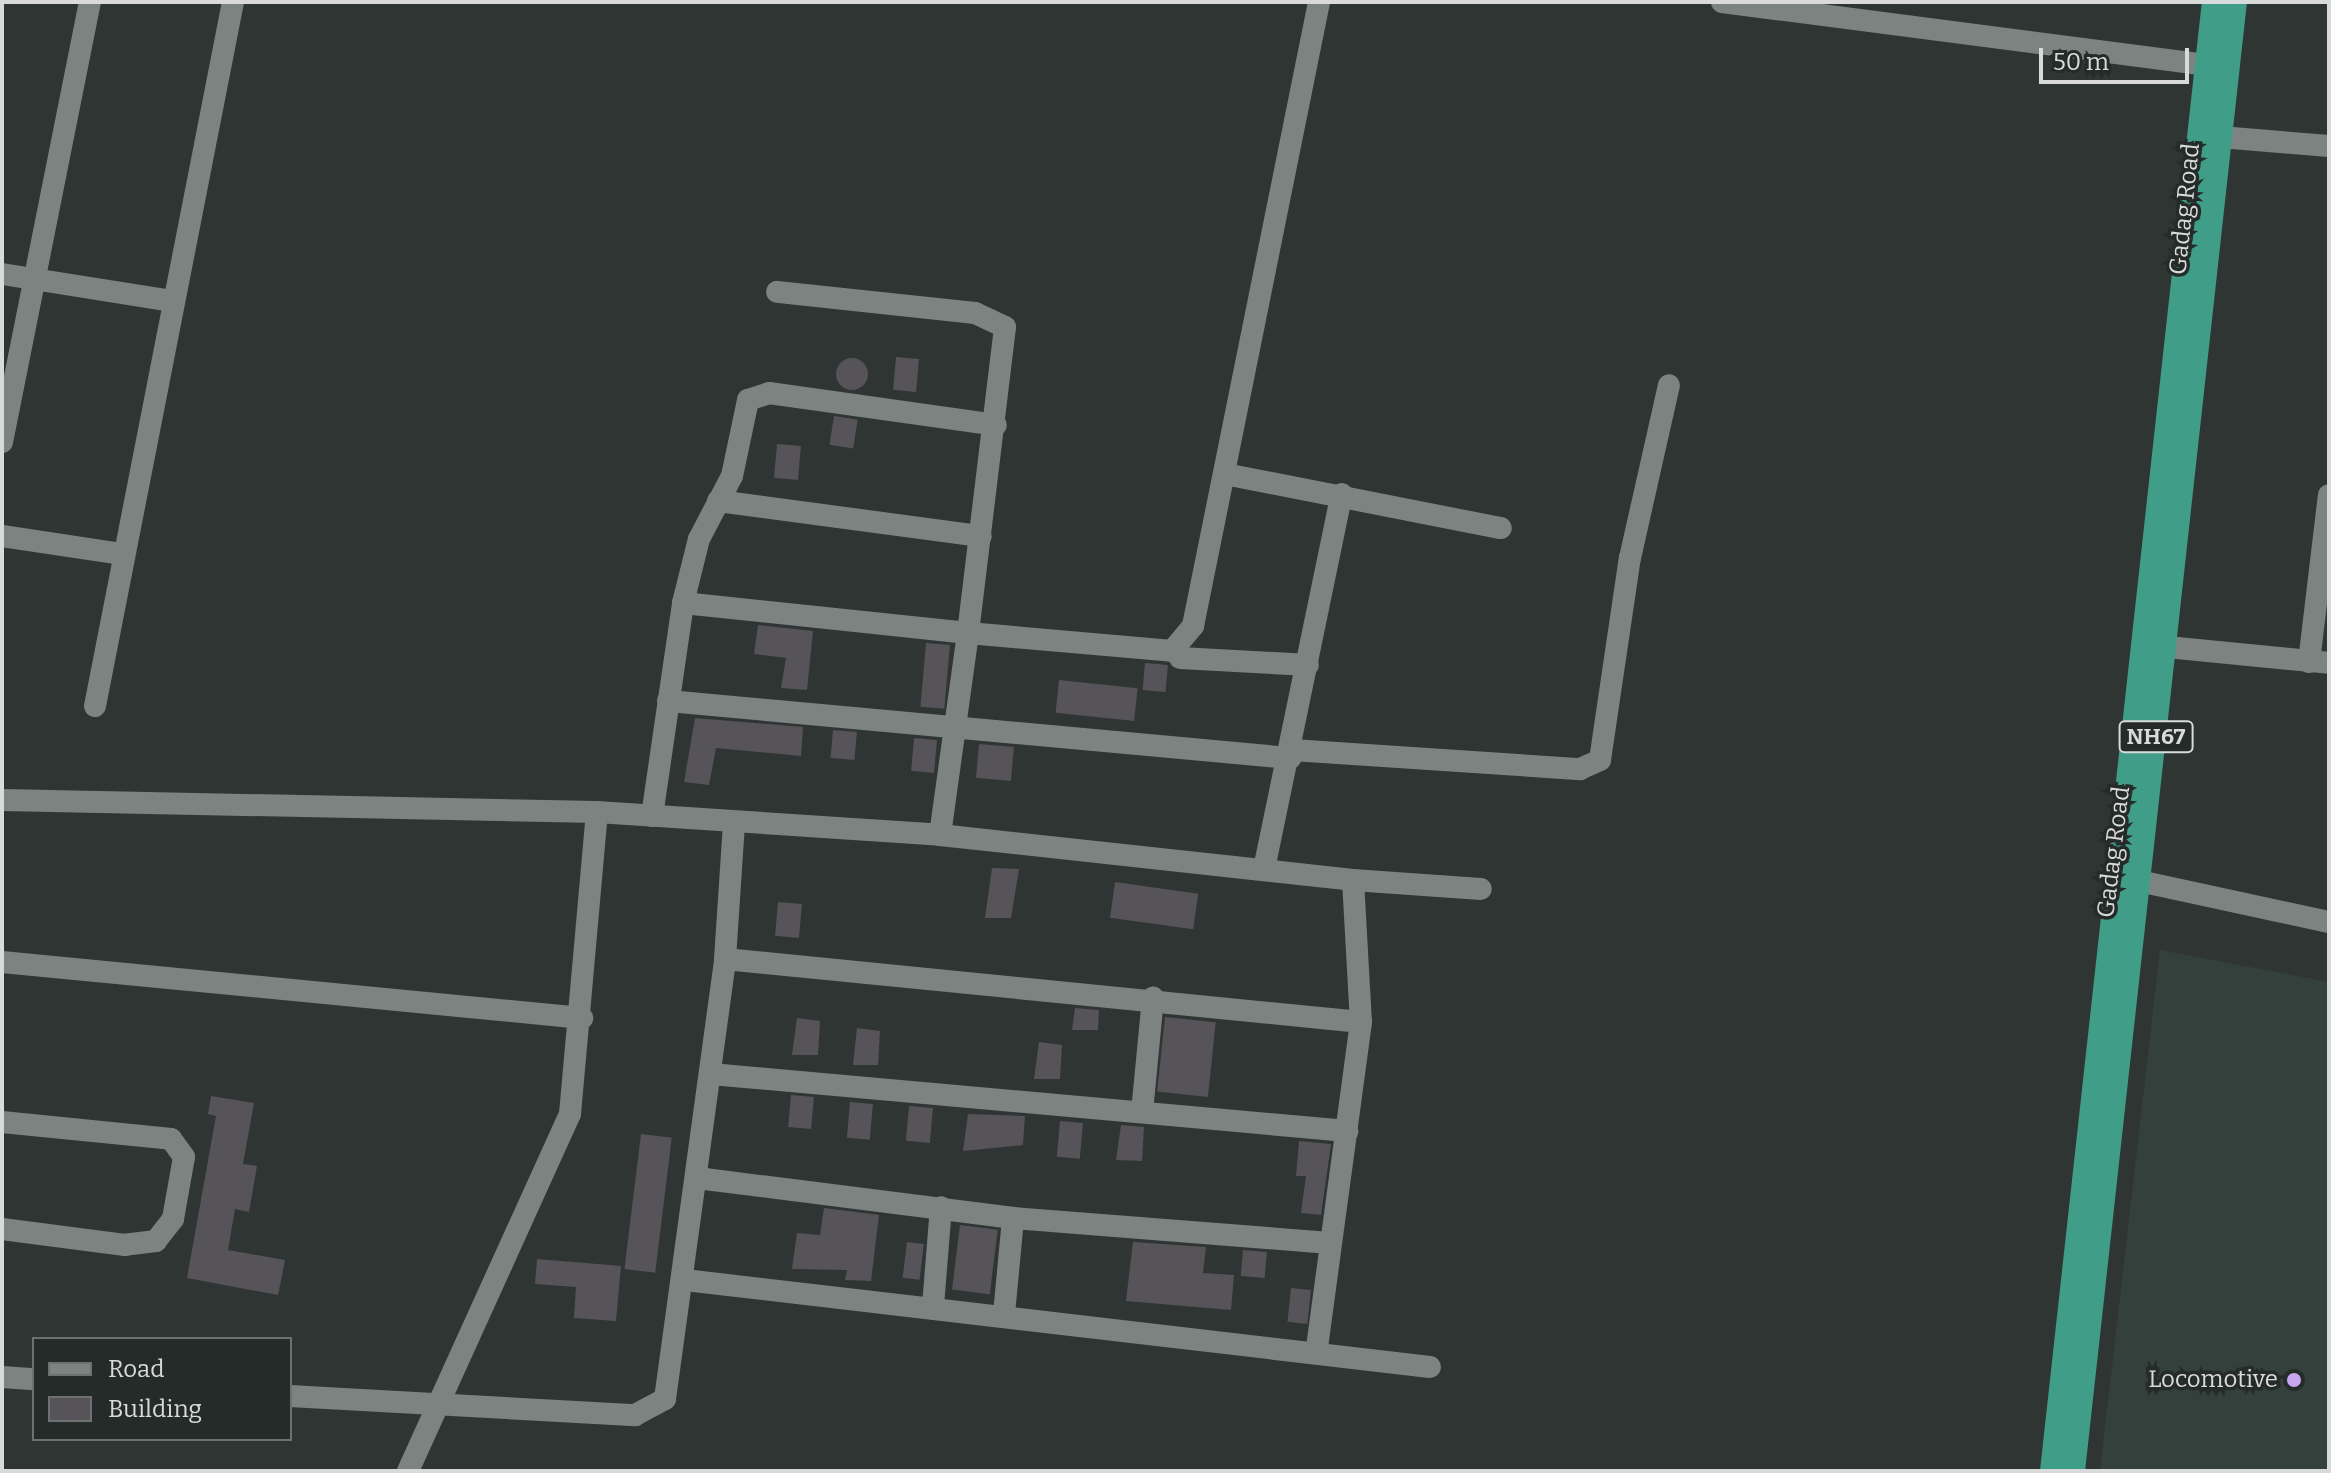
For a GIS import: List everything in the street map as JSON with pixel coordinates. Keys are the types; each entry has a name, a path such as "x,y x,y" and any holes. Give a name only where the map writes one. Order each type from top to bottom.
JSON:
{"highway":[{"name":"Gadag Road","path":"2052,1471 2214,2"},
{"name":"Gadag Road","path":"2073,1471 2167,647 2235,2"}],"street":[{"path":"2,442 90,2"},
{"path":"95,706 233,2"},
{"path":"683,603 1172,651 1185,644 1225,474 1319,2"},
{"path":"1722,2 2206,65"},
{"path":"2220,137 2329,146"},
{"path":"2,274 173,301"},
{"path":"777,292 994,318 1007,343 940,835"},
{"path":"1264,869 1292,750 1580,769 1600,760 1630,558 1669,385"},
{"path":"652,816 683,603 756,393 996,425"},
{"path":"1225,474 1342,494 1501,528"},
{"path":"1290,758 1342,494"},
{"path":"2167,647 2319,662 2329,495"},
{"path":"718,501 981,536"},
{"path":"2,536 123,554"},
{"path":"1180,658 1308,665"},
{"path":"668,701 1290,758"},
{"path":"2,800 597,812 940,835 1353,880 1481,889"},
{"path":"408,1471 570,1114 582,1018 597,812"},
{"path":"292,1396 646,1414 670,1387 725,959 734,822"},
{"path":"1317,1349 1361,1022 1353,880"},
{"path":"2139,881 2329,922"},
{"path":"725,959 1153,998 1361,1022"},
{"path":"2,962 582,1018"},
{"path":"1142,1112 1153,998"},
{"path":"711,1074 1347,1131"},
{"path":"2,1122 171,1139 184,1157 173,1219 156,1241 125,1245 2,1229"},
{"path":"697,1178 1013,1218 1330,1243"},
{"path":"933,1306 941,1207"},
{"path":"1004,1314 1013,1218"},
{"path":"685,1280 1317,1349 1430,1367"},
{"path":"2,1377 32,1379"}],"shaded area":[{"path":"2160,950 2329,982 2329,1471 2100,1471"}],"building":[{"path":"896,357 919,359 916,392 893,390"},
{"path":"852,358 864,362 868,374 864,386 852,390 840,386 836,374 840,362"},
{"path":"834,416 858,420 853,448 829,445"},
{"path":"777,444 801,446 798,480 774,478"},
{"path":"758,625 813,631 807,690 781,688 786,658 754,654"},
{"path":"926,643 950,645 944,709 920,707"},
{"path":"1145,663 1168,665 1166,692 1143,690"},
{"path":"1059,680 1138,688 1134,721 1056,713"},
{"path":"695,718 803,727 801,756 716,748 709,785 684,782"},
{"path":"833,730 857,732 854,760 831,758"},
{"path":"914,738 937,740 934,773 911,771"},
{"path":"979,744 1014,747 1011,781 976,778"},
{"path":"992,868 1019,869 1011,918 985,918"},
{"path":"1115,882 1198,894 1193,929 1110,918"},
{"path":"778,902 802,904 799,938 775,936"},
{"path":"1075,1008 1099,1010 1098,1030 1072,1030"},
{"path":"1165,1017 1216,1022 1208,1097 1157,1092"},
{"path":"797,1018 820,1021 818,1055 792,1055"},
{"path":"857,1028 880,1031 878,1065 853,1065"},
{"path":"1039,1042 1062,1045 1060,1079 1034,1079"},
{"path":"791,1095 814,1097 811,1129 788,1127"},
{"path":"211,1096 254,1103 243,1164 257,1166 249,1212 235,1209 228,1250 285,1260 278,1295 187,1278 216,1116 208,1114"},
{"path":"850,1102 873,1104 870,1140 847,1138"},
{"path":"909,1106 933,1108 930,1143 906,1141"},
{"path":"968,1114 1025,1116 1023,1145 963,1151"},
{"path":"1060,1121 1083,1123 1080,1159 1057,1157"},
{"path":"1121,1125 1144,1127 1142,1161 1116,1160"},
{"path":"641,1134 672,1138 655,1273 624,1269"},
{"path":"1299,1141 1331,1144 1321,1215 1301,1213 1306,1176 1296,1176"},
{"path":"824,1208 879,1215 871,1281 845,1280 847,1270 792,1269 797,1233 820,1235"},
{"path":"960,1225 998,1230 990,1294 952,1290"},
{"path":"907,1242 924,1244 919,1280 903,1278"},
{"path":"1133,1242 1206,1247 1203,1273 1234,1275 1231,1310 1126,1301"},
{"path":"1243,1250 1267,1252 1265,1278 1241,1276"},
{"path":"537,1259 621,1266 616,1321 574,1318 576,1287 535,1284"},
{"path":"1291,1288 1311,1290 1307,1324 1287,1322"}],"place":[{"name":"Locomotive","path":"2294,1380"}]}
